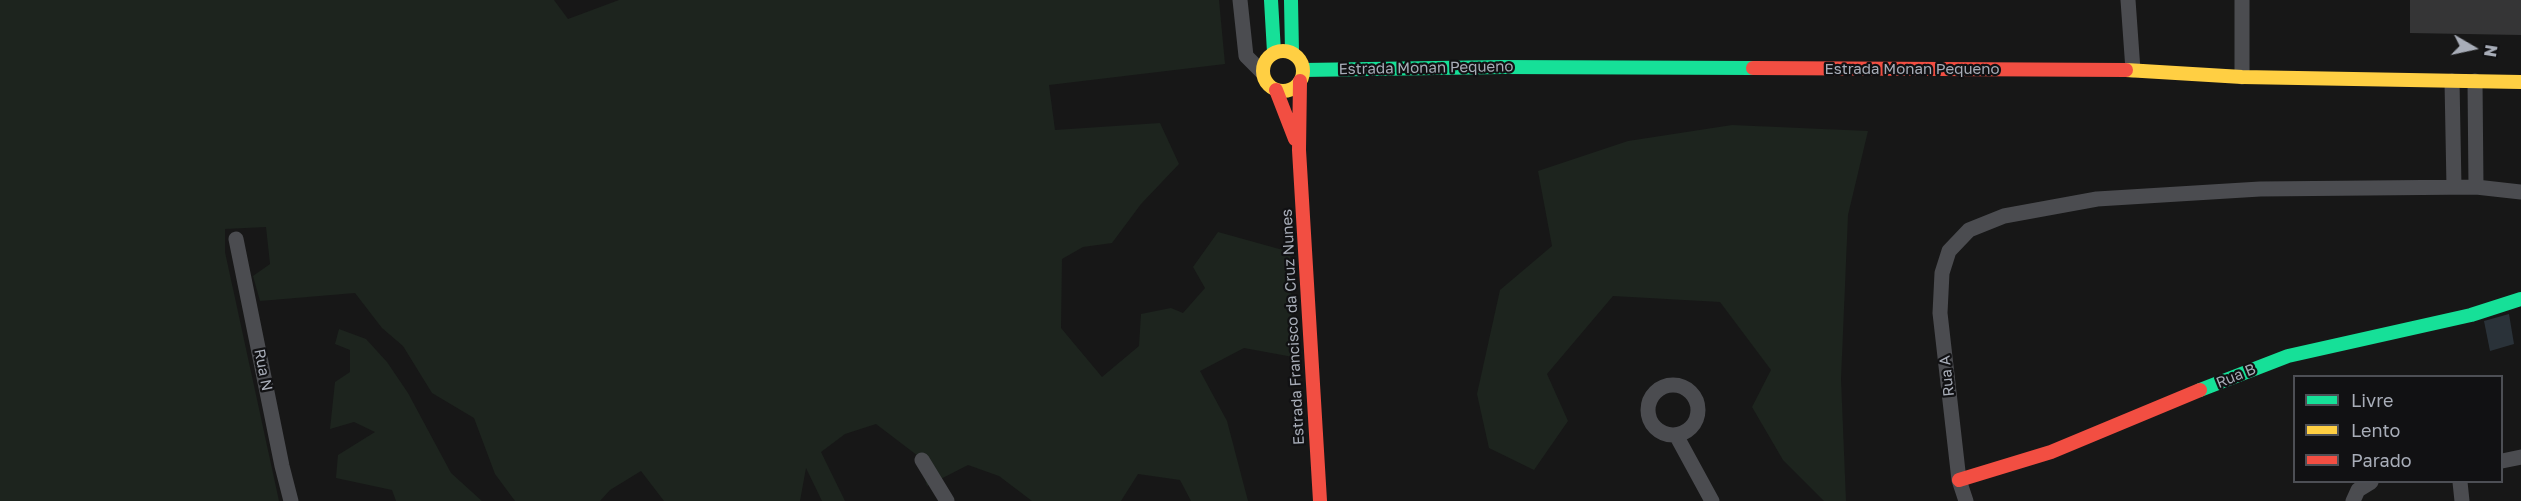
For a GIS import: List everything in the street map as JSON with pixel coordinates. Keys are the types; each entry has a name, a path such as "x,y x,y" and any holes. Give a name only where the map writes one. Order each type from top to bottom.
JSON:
{"street":[{"path":"1240,0 1246,56 1262,72 1266,83 1276,90 1289,90 1301,75 1300,59 1292,52 1274,52 1265,60 1262,72"},
{"path":"1271,0 1274,52"},
{"path":"1291,0 1292,52"},
{"path":"2128,0 2133,70"},
{"path":"2242,0 2242,77"},
{"name":"Estrada Monan Pequeno","path":"1301,75 1513,67 2133,70 2242,77 2521,82"},
{"name":"Estrada Francisco da Cruz Nunes","path":"1301,75 1299,150 1320,501"},
{"path":"2452,81 2454,187 2521,192"},
{"path":"2475,81 2476,187"},
{"name":"Estrada Francisco da Cruz Nunes","path":"1276,90 1299,150"},
{"name":"Rua A","path":"1966,501 1959,480 1940,313 1942,273 1949,251 1969,230 2004,216 2097,199 2260,189 2454,187"},
{"name":"Rua N","path":"236,238 291,501"},
{"name":"Rua B","path":"1959,480 2051,452 2288,356 2471,315 2521,299"},
{"path":"1676,435 1712,501"},
{"path":"2503,461 2521,457"},
{"path":"922,460 947,501"},
{"path":"2353,501 2358,490 2369,483"},
{"path":"2460,483 2462,501"}],"shaded area":[{"path":"0,0 554,0 568,19 619,0 1219,0 1225,64 1049,85 1055,130 1160,123 1179,164 1141,204 1112,243 1083,247 1062,259 1061,328 1102,377 1139,346 1141,314 1171,308 1183,313 1205,288 1193,267 1218,232 1290,252 1293,357 1244,348 1200,371 1227,421 1248,501 1191,501 1180,480 1138,474 1121,501 1032,501 999,476 968,465 927,486 918,456 876,424 845,434 821,452 845,501 822,501 806,468 800,501 664,501 641,471 610,490 600,501 515,501 495,474 474,418 432,393 403,346 382,328 355,293 260,301 253,276 270,264 266,227 225,229 225,252 279,501 0,501"},
{"path":"1732,125 1868,131 1848,215 1841,379 1846,501 1824,501 1783,460 1752,407 1771,370 1720,302 1613,296 1547,374 1568,421 1534,470 1489,448 1477,394 1500,290 1552,246 1538,171 1628,141"},
{"path":"2509,314 2514,344 2490,351 2484,321"},
{"path":"339,329 366,339 387,362 408,393 451,473 482,501 396,501 392,490 336,478 338,455 375,432 354,422 330,429 335,382 350,372 350,350 335,344"}],"building":[{"path":"2410,0 2521,0 2521,35 2410,33"}],"traffic: fast":[{"path":"1271,0 1274,52"},
{"path":"1291,0 1292,52"},
{"path":"1303,70 1502,67 1753,68"},
{"path":"2200,390 2288,356 2471,315 2521,299"}],"traffic: slow":[{"path":"1283,51 1291,52 1297,57 1302,63 1303,71 1302,79 1297,85 1291,90 1283,91 1275,90 1269,85 1264,79 1263,71 1264,63 1269,57 1275,52 1283,51"},
{"path":"2126,70 2242,77 2521,82"}],"traffic: jam":[{"path":"1753,68 2126,70"},
{"path":"1300,81 1299,150 1320,501"},
{"path":"1276,90 1295,139"},
{"path":"1959,480 2051,452 2200,390"}]}
